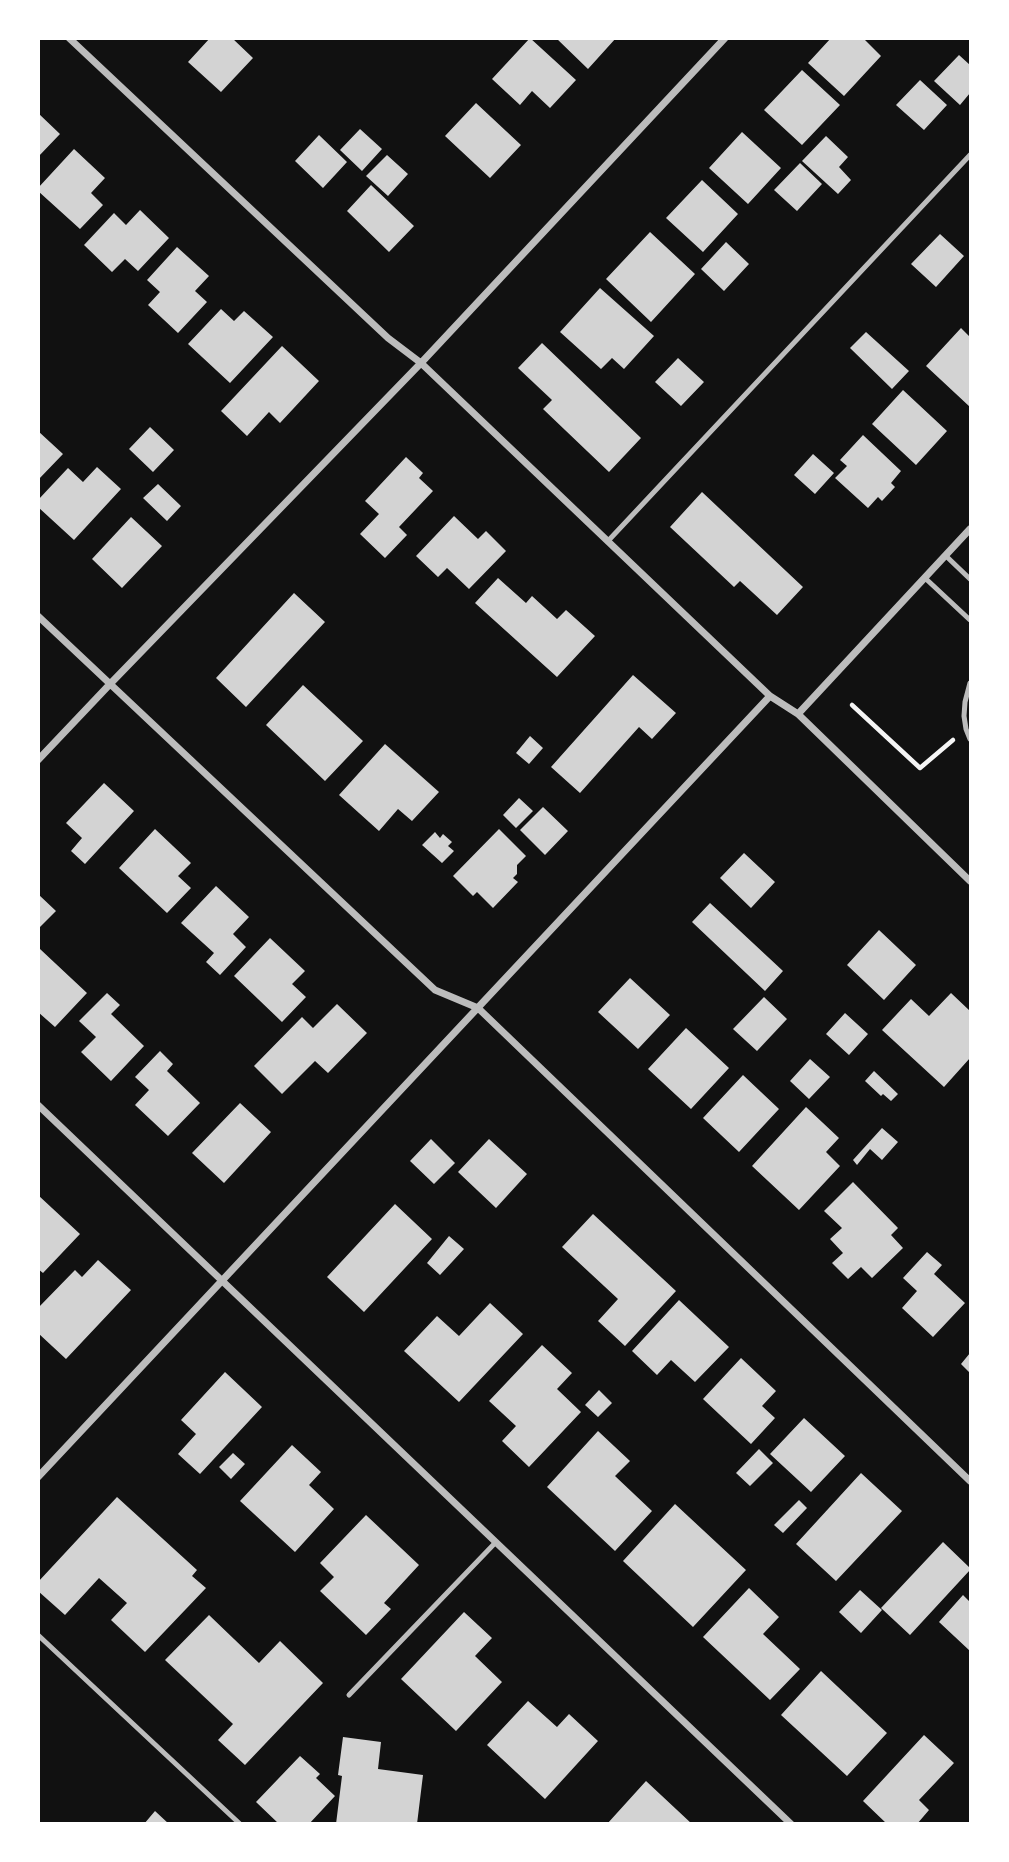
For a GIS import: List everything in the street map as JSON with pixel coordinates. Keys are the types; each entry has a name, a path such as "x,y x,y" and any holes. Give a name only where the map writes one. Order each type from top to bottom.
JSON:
{"street":[{"path":"69,38 388,338 421,363 770,696 798,714 971,881"},
{"path":"38,760 421,363 724,38"},
{"path":"798,714 971,529"},
{"path":"38,616 435,990 478,1008 971,1481"},
{"path":"38,1477 770,696"},
{"path":"38,1105 792,1824"}],"lane":[{"path":"608,541 971,155"},
{"path":"946,556 971,579"},
{"path":"925,578 971,620"},
{"path":"971,683 964,716 971,739"},
{"path":"349,1695 496,1542"},
{"path":"38,1636 240,1824"}],"path":[{"path":"852,705 920,768 967,729"}],"building":[{"path":"210,38 232,38 253,58 221,92 188,62"},
{"path":"530,38 576,80 550,108 532,91 520,105 492,79"},
{"path":"556,38 616,38 588,69"},
{"path":"831,38 863,38 881,56 844,96 808,63"},
{"path":"959,55 970,65 970,93 960,105 934,81"},
{"path":"802,70 840,105 802,145 764,110"},
{"path":"920,80 947,105 924,130 896,105"},
{"path":"476,103 521,145 490,178 445,136"},
{"path":"38,113 60,134 38,157"},
{"path":"360,129 382,149 362,171 340,150"},
{"path":"742,132 781,168 748,204 709,168"},
{"path":"319,135 347,162 323,188 295,161"},
{"path":"826,136 848,157 839,167 851,180 838,194 802,161"},
{"path":"74,149 105,178 91,193 103,205 80,229 38,191"},
{"path":"387,155 408,174 388,196 366,176"},
{"path":"800,163 822,184 797,211 774,190"},
{"path":"702,180 738,214 703,252 666,218"},
{"path":"371,185 414,226 389,252 347,211"},
{"path":"140,210 169,238 138,271 125,259 112,272 84,245 114,213 126,225"},
{"path":"650,232 695,274 651,322 606,279"},
{"path":"940,234 964,256 936,287 911,264"},
{"path":"726,242 749,264 724,291 701,269"},
{"path":"177,247 209,276 195,291 207,302 178,333 148,305 160,292 147,280"},
{"path":"600,288 654,336 624,369 612,358 601,369 560,332"},
{"path":"221,309 234,321 244,311 273,337 230,383 188,344"},
{"path":"961,328 970,337 970,407 926,366"},
{"path":"866,332 909,371 892,389 850,348"},
{"path":"542,343 641,438 609,472 543,409 552,400 518,368"},
{"path":"282,346 319,381 280,423 269,412 247,436 221,411"},
{"path":"678,358 704,382 681,406 655,382"},
{"path":"903,390 947,431 916,465 872,424"},
{"path":"150,427 174,450 153,472 129,449"},
{"path":"38,431 63,454 38,480"},
{"path":"863,435 901,471 891,483 895,487 882,501 878,497 868,508 835,478 847,466 840,460"},
{"path":"813,454 834,473 815,494 794,475"},
{"path":"406,457 423,473 419,478 433,491 399,527 407,535 385,558 360,534 379,514 365,501"},
{"path":"97,467 121,489 74,540 38,507 38,500 68,468 83,482"},
{"path":"158,484 181,506 167,521 143,498"},
{"path":"702,492 803,587 777,615 740,581 734,587 670,527"},
{"path":"454,516 478,539 486,531 506,551 469,589 447,568 438,577 416,556"},
{"path":"131,517 162,546 122,588 92,559"},
{"path":"498,578 526,603 532,596 557,619 566,610 595,636 557,677 475,603"},
{"path":"294,593 325,622 246,707 216,678"},
{"path":"633,675 676,713 652,739 639,727 580,793 551,767"},
{"path":"303,685 363,741 325,781 266,725"},
{"path":"530,736 543,748 529,764 516,753"},
{"path":"385,744 439,792 412,821 398,809 379,831 339,795"},
{"path":"104,783 134,811 85,864 71,851 82,838 66,823"},
{"path":"519,798 533,811 516,828 503,815"},
{"path":"543,807 568,831 545,855 520,830"},
{"path":"155,829 191,863 178,876 191,888 167,913 119,868"},
{"path":"499,829 526,856 517,865 517,874 513,878 518,882 493,908 477,892 473,896 453,876"},
{"path":"435,832 440,838 443,834 452,842 448,846 454,851 442,863 422,845"},
{"path":"744,853 775,882 751,908 720,878"},
{"path":"216,886 249,917 233,934 246,947 220,975 206,962 214,953 181,923"},
{"path":"38,894 56,911 38,929"},
{"path":"710,903 783,971 765,991 692,922"},
{"path":"879,930 916,965 884,1000 847,965"},
{"path":"270,938 305,971 292,984 306,997 282,1022 234,976"},
{"path":"40,949 87,993 55,1027 38,1012"},
{"path":"630,978 670,1015 638,1049 598,1012"},
{"path":"107,993 120,1005 111,1014 144,1046 111,1081 81,1052 96,1037 79,1021"},
{"path":"951,993 970,1011 970,1058 944,1087 882,1030 911,999 929,1016"},
{"path":"764,997 787,1019 757,1051 733,1029"},
{"path":"337,1004 367,1033 328,1073 315,1061 282,1094 254,1066 302,1017 313,1028"},
{"path":"845,1013 868,1034 849,1055 826,1034"},
{"path":"686,1028 729,1068 691,1109 648,1069"},
{"path":"160,1051 173,1064 167,1071 200,1103 168,1136 135,1105 149,1090 135,1077"},
{"path":"810,1059 830,1077 809,1099 790,1081"},
{"path":"874,1071 898,1094 891,1101 883,1094 881,1096 865,1081"},
{"path":"743,1075 779,1109 739,1152 703,1118"},
{"path":"240,1103 271,1132 224,1183 192,1153"},
{"path":"806,1107 839,1138 826,1152 840,1166 799,1210 752,1166"},
{"path":"882,1128 898,1142 882,1160 870,1149 857,1165 853,1160"},
{"path":"431,1139 455,1163 434,1184 410,1161"},
{"path":"489,1139 527,1174 496,1208 458,1172"},
{"path":"853,1182 898,1228 891,1235 903,1248 872,1278 861,1267 848,1279 832,1263 843,1253 830,1239 842,1228 824,1211"},
{"path":"38,1195 80,1234 43,1273 38,1269"},
{"path":"395,1204 432,1239 364,1312 327,1277"},
{"path":"593,1214 676,1291 625,1346 598,1321 618,1299 562,1247"},
{"path":"449,1236 464,1249 440,1275 427,1263"},
{"path":"927,1252 942,1265 934,1274 965,1303 933,1337 902,1308 917,1291 903,1278"},
{"path":"98,1260 131,1290 66,1359 38,1333 38,1308 75,1270 82,1277"},
{"path":"679,1300 729,1347 695,1382 671,1360 657,1375 632,1351"},
{"path":"490,1303 523,1334 459,1402 404,1351 437,1316 459,1336"},
{"path":"542,1345 572,1373 557,1389 581,1412 529,1467 502,1441 516,1426 489,1401"},
{"path":"970,1353 970,1373 961,1364"},
{"path":"741,1358 776,1391 762,1406 775,1418 751,1444 703,1399"},
{"path":"225,1372 262,1407 200,1474 178,1454 196,1434 181,1420"},
{"path":"599,1390 612,1403 598,1417 585,1405"},
{"path":"804,1418 845,1456 811,1492 770,1454"},
{"path":"598,1431 630,1461 615,1476 652,1511 615,1551 547,1487"},
{"path":"292,1445 321,1472 309,1485 334,1509 295,1552 240,1501"},
{"path":"759,1449 773,1463 750,1486 736,1473"},
{"path":"233,1453 245,1464 231,1479 219,1467"},
{"path":"861,1473 902,1511 836,1581 796,1544"},
{"path":"117,1497 197,1570 192,1576 206,1588 145,1652 111,1620 127,1603 99,1578 65,1615 38,1591 38,1582"},
{"path":"799,1500 807,1508 783,1533 774,1525"},
{"path":"675,1504 746,1570 693,1627 623,1561"},
{"path":"366,1515 419,1565 384,1603 391,1609 366,1635 320,1591 334,1577 320,1563"},
{"path":"943,1542 970,1570 910,1635 881,1608"},
{"path":"749,1588 779,1617 763,1634 800,1669 770,1700 703,1637"},
{"path":"860,1590 882,1610 861,1633 839,1612"},
{"path":"963,1595 970,1602 970,1651 939,1622"},
{"path":"464,1612 492,1638 475,1656 502,1682 456,1731 401,1679"},
{"path":"209,1615 259,1663 280,1641 323,1683 245,1765 218,1740 233,1724 165,1660"},
{"path":"821,1671 887,1733 847,1776 781,1715"},
{"path":"528,1701 557,1727 569,1714 598,1741 545,1799 487,1745"},
{"path":"924,1735 954,1763 919,1800 929,1810 917,1824 887,1824 863,1801"},
{"path":"343,1737 381,1742 378,1769 423,1775 417,1824 336,1824 342,1776 338,1775"},
{"path":"300,1756 320,1774 316,1778 335,1796 309,1824 279,1824 256,1802"},
{"path":"646,1781 692,1824 607,1824"},
{"path":"155,1811 169,1824 144,1824"}]}
